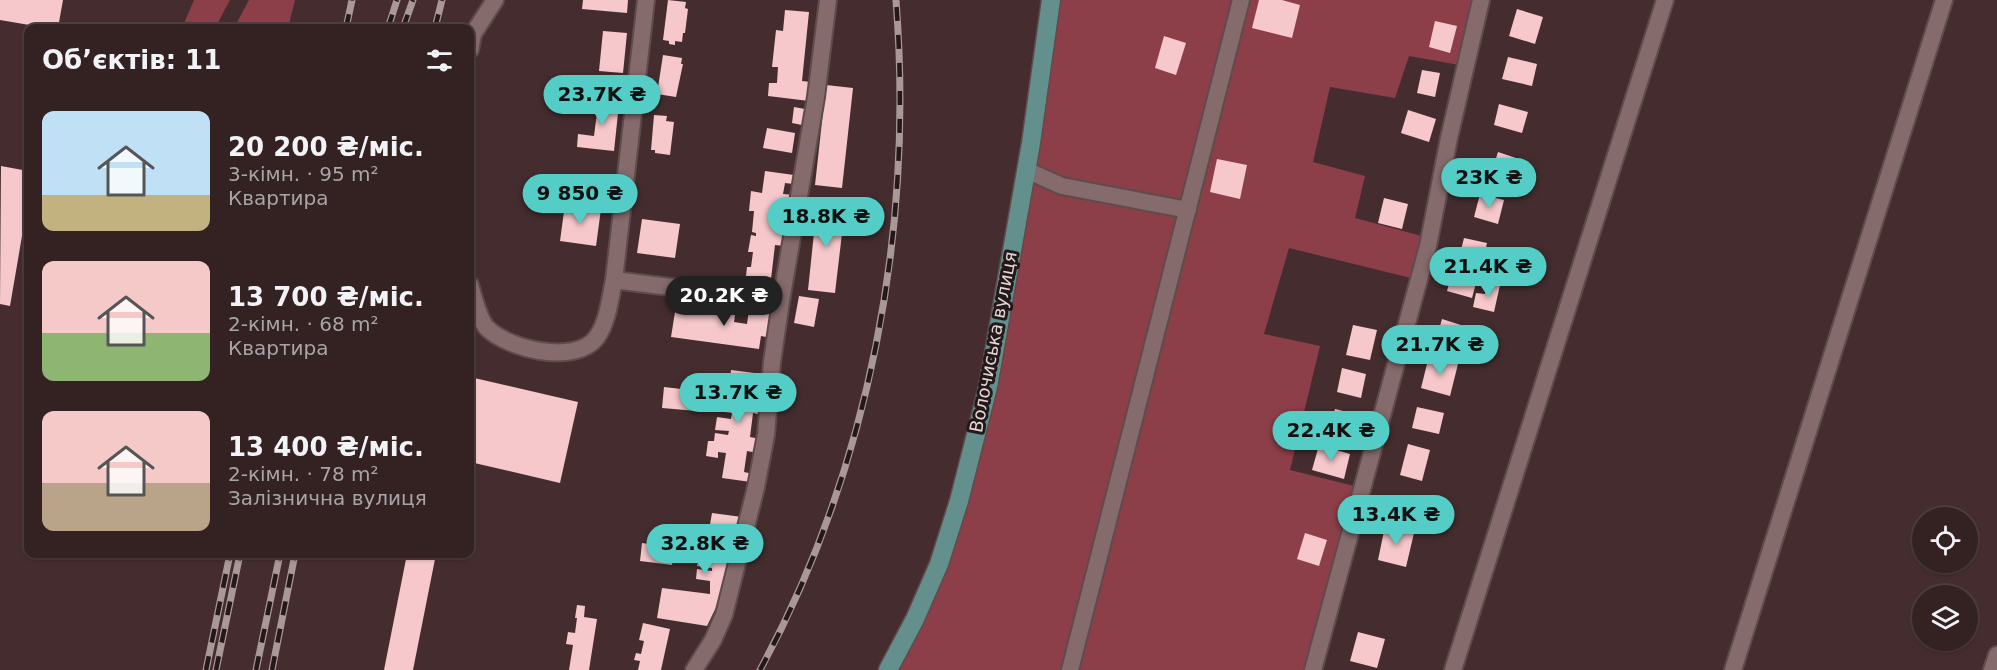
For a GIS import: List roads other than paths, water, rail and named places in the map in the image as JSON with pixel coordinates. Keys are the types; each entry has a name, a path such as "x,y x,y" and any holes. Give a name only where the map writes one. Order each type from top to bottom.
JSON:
{"main road":[{"name":"Волочиська вулиця","path":"888,670 915,619 939,564 959,501 988,387 1026,170 1051,0"}],"street":[{"path":"474,32 495,0"},
{"path":"474,296 485,327 511,344 561,354 583,348 596,338 606,317 614,280 646,0"},
{"path":"694,670 713,640 724,615 756,487 766,435 780,301 816,97 828,0"},
{"path":"1070,670 1241,0"},
{"path":"1313,670 1428,246 1449,138 1481,0"},
{"path":"1453,670 1665,0"},
{"path":"1733,670 1944,0"},
{"path":"1026,170 1062,186 1188,210"},
{"path":"614,280 780,301"},
{"path":"1992,670 1997,655"}],"railway":[{"path":"347,24 352,0"},
{"path":"389,24 397,0"},
{"path":"404,24 413,0"},
{"path":"436,24 442,0"},
{"path":"760,670 798,592 830,512 856,429 876,345 890,260 898,173 900,86 896,0"},
{"path":"206,670 229,558"},
{"path":"216,670 239,558"},
{"path":"256,670 279,558"},
{"path":"272,670 294,558"}]}
